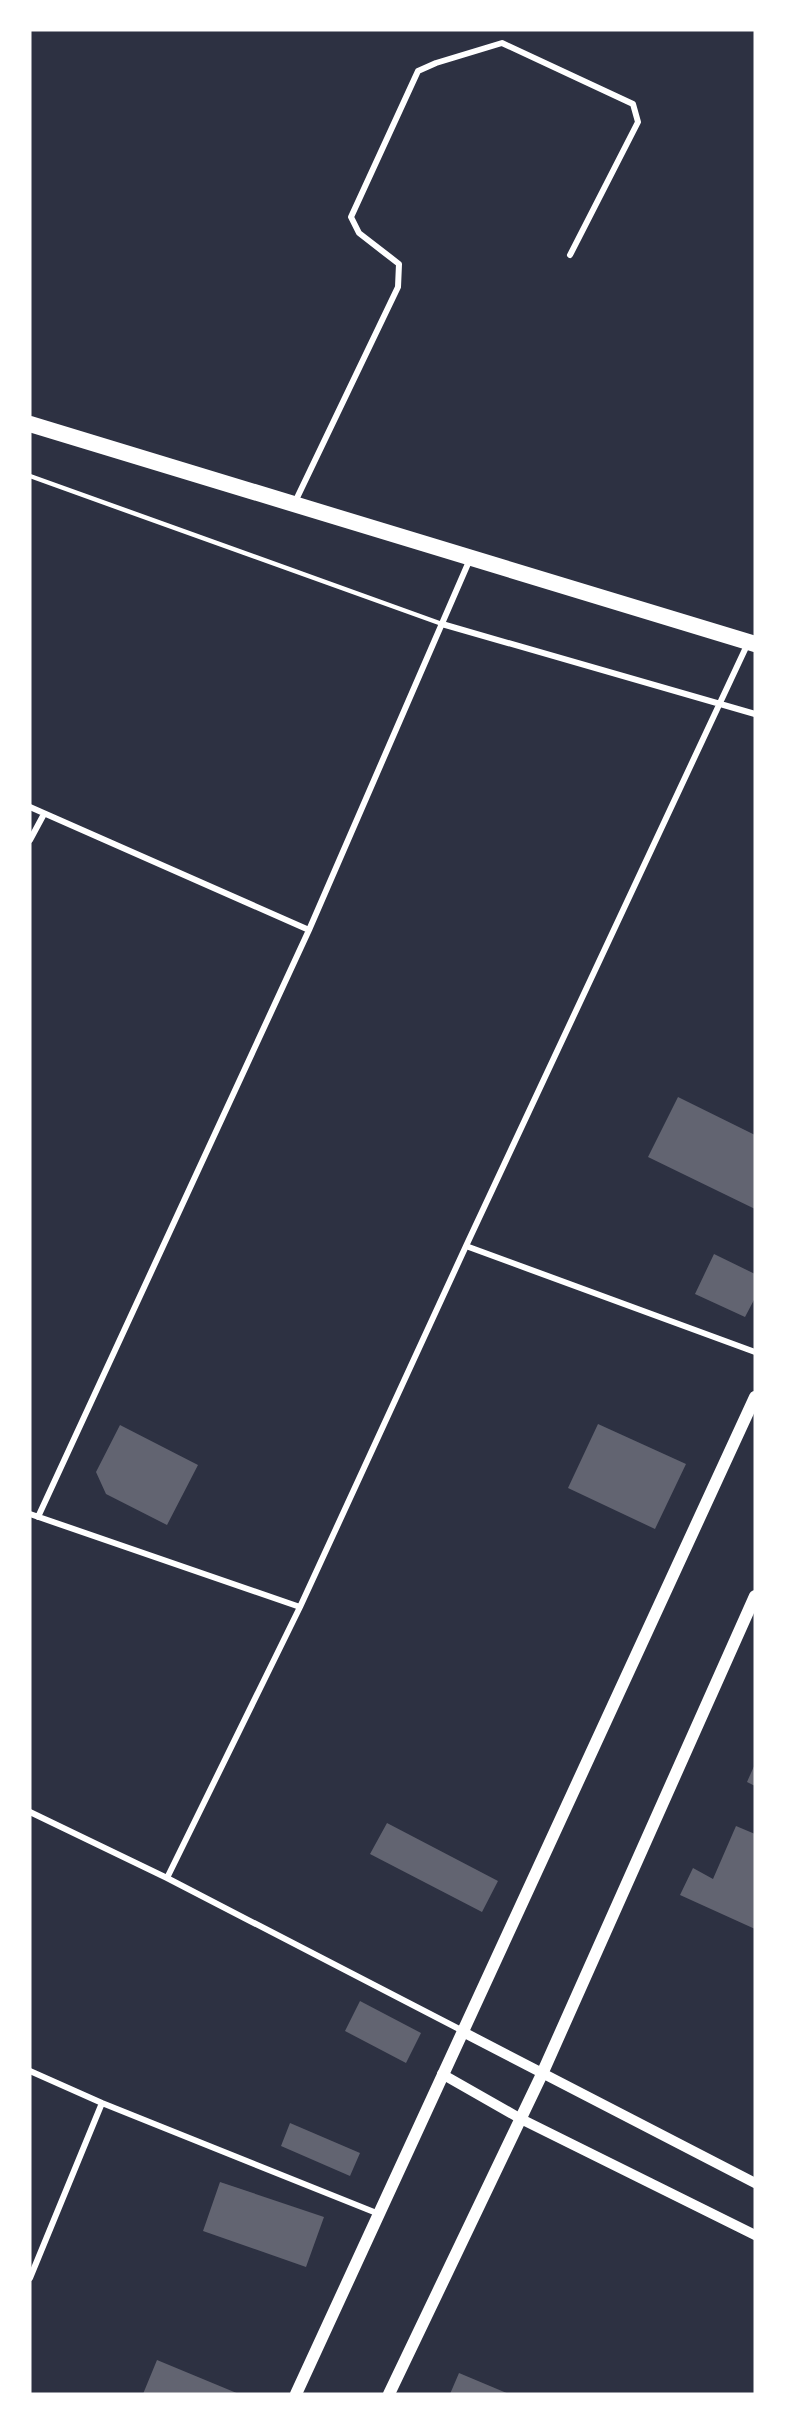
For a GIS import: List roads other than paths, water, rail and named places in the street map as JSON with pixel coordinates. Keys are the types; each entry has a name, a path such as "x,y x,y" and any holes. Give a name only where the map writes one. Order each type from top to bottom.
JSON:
{"highway":[{"path":"30,424 751,643"}],"main road":[{"path":"296,2394 755,1397"},
{"path":"389,2394 542,2074 755,1596"}],"street":[{"path":"293,505 398,287 399,264 359,233 351,217 418,71 436,63 502,44 633,104 638,122 570,255"},
{"path":"38,1517 309,930 470,559"},
{"path":"442,624 755,714"},
{"path":"167,1878 300,1607 718,704 751,643"},
{"path":"30,807 309,930"},
{"path":"30,840 44,814"},
{"path":"466,1246 755,1352"},
{"path":"30,1514 300,1607"},
{"path":"30,1812 167,1878 755,2183"},
{"path":"30,2071 102,2103 380,2214"},
{"path":"442,2074 521,2119 755,2235"},
{"path":"30,2278 102,2103"}],"lane":[{"path":"30,476 442,624"}]}
